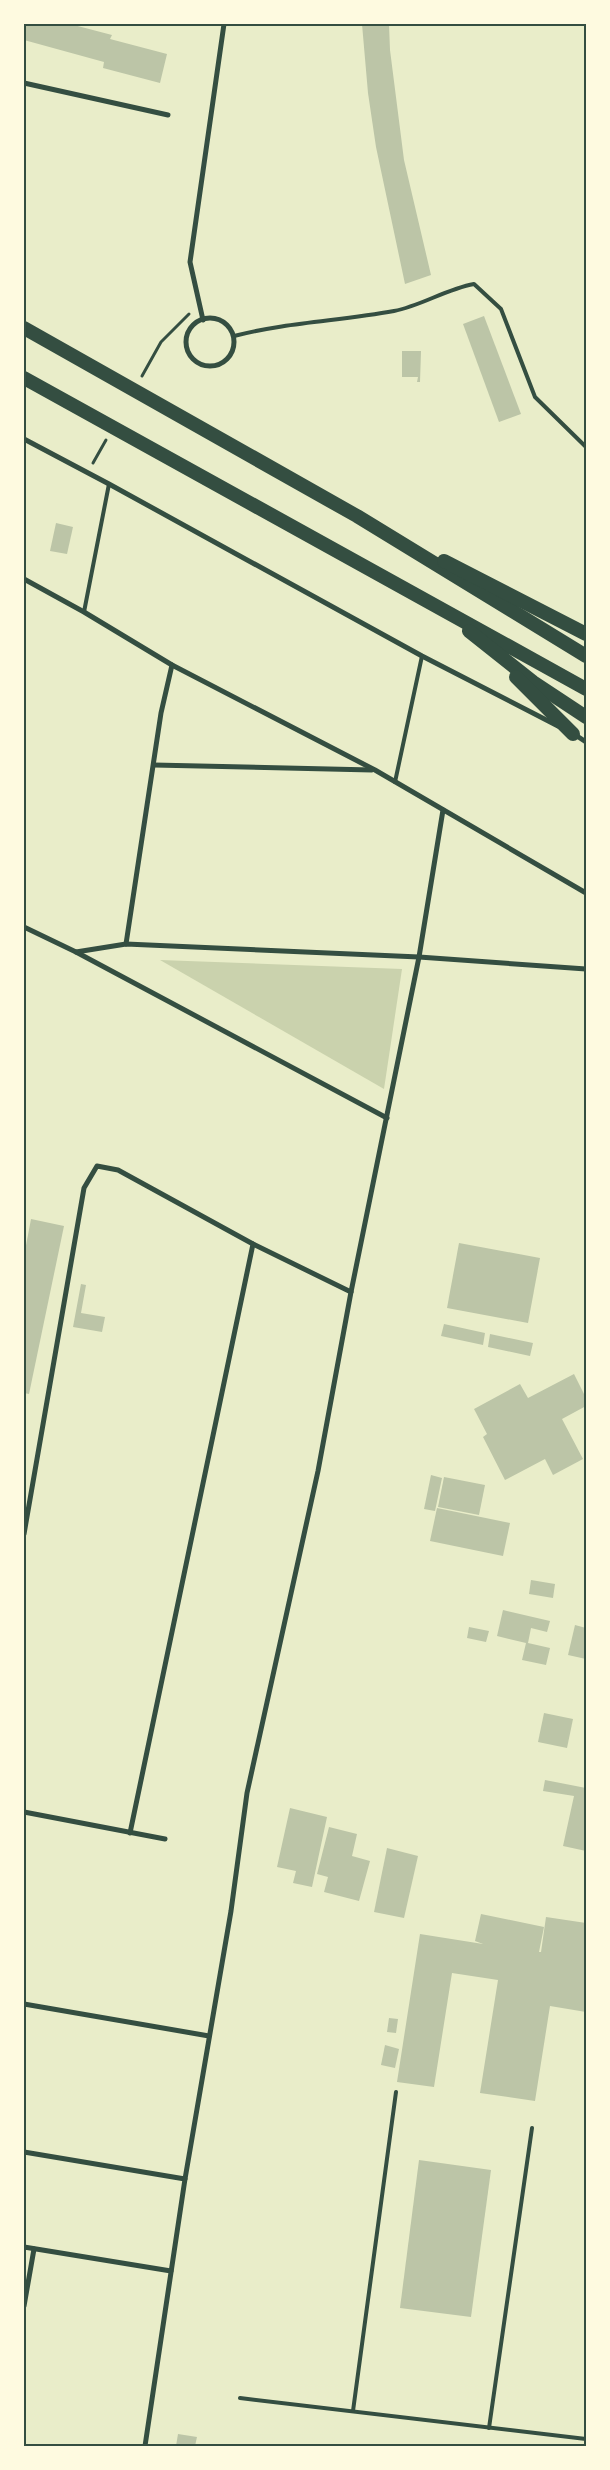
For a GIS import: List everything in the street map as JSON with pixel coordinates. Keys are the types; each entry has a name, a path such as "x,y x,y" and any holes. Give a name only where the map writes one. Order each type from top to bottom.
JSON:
{"highway":[{"path":"24,328 357,516 586,656"},
{"path":"24,378 586,690"},
{"path":"357,516 586,634"},
{"path":"450,613 502,659 586,717"},
{"path":"502,659 536,698 574,734"}],"street":[{"path":"203,320 190,262 224,24"},
{"path":"24,83 168,114"},
{"path":"203,320 220,320 228,326 234,336 234,345 228,359 213,366 198,363 189,353 187,336 195,323 203,320"},
{"path":"24,439 422,656 574,734 586,742"},
{"path":"24,579 84,612 172,665 375,770 586,893"},
{"path":"126,944 161,712 172,665"},
{"path":"154,764 375,770"},
{"path":"145,2446 185,2180 231,1910 247,1793 292,1596 419,957 444,810"},
{"path":"24,927 76,952 386,1118"},
{"path":"76,952 126,944 419,957 586,969"},
{"path":"24,1534 84,1188 97,1166 118,1170 254,1244 351,1292"},
{"path":"130,1833 254,1244"},
{"path":"24,1812 165,1839"},
{"path":"24,2004 209,2036"},
{"path":"24,2152 185,2180"},
{"path":"24,2247 171,2271"},
{"path":"24,2306 34,2249"}],"lane":[{"path":"234,336 273,326 396,311 462,286 474,284 501,309 535,397 586,447"},
{"path":"84,612 109,484"},
{"path":"394,782 422,656"},
{"path":"353,2411 396,2092"},
{"path":"489,2428 532,2128"},
{"path":"240,2398 586,2439"}],"path":[{"path":"146,369 160,342 199,304"},
{"path":"94,461 108,437"}],"green space":[{"path":"160,960 402,969 384,1089"}],"building":[{"path":"24,24 70,24 112,35 110,39 167,54 160,83 103,68 104,62 24,40"},
{"path":"362,24 389,24 390,50 404,160 431,275 405,284 376,147 368,93"},
{"path":"484,316 521,414 499,422 463,324"},
{"path":"402,351 421,351 420,382 417,382 418,377 402,377"},
{"path":"56,523 73,527 67,554 50,551"},
{"path":"31,1219 64,1226 29,1394 24,1393 24,1256"},
{"path":"459,1243 540,1258 528,1323 447,1308"},
{"path":"81,1284 86,1285 81,1313 105,1317 102,1332 73,1327"},
{"path":"444,1324 485,1333 483,1345 441,1336"},
{"path":"490,1334 533,1343 530,1356 488,1347"},
{"path":"574,1374 586,1398 586,1406 562,1419 583,1459 553,1475 545,1459 505,1480 483,1437 487,1434 474,1409 520,1384 528,1398"},
{"path":"431,1475 442,1478 435,1511 424,1509"},
{"path":"444,1477 485,1485 479,1515 438,1507"},
{"path":"437,1508 510,1523 503,1556 430,1541"},
{"path":"531,1580 555,1584 553,1598 529,1594"},
{"path":"503,1610 550,1621 547,1632 531,1628 528,1643 550,1648 546,1665 522,1660 526,1643 497,1636"},
{"path":"575,1625 586,1628 586,1659 568,1655"},
{"path":"469,1627 489,1631 486,1642 467,1638"},
{"path":"544,1713 573,1719 567,1748 538,1742"},
{"path":"545,1780 586,1788 586,1851 563,1846 574,1796 543,1791"},
{"path":"290,1808 327,1817 312,1887 293,1883 296,1871 277,1867"},
{"path":"329,1827 357,1834 352,1856 370,1861 359,1901 324,1892 328,1877 317,1874"},
{"path":"387,1848 418,1856 404,1918 374,1912"},
{"path":"481,1914 544,1927 539,1952 541,1952 546,1917 586,1923 586,2012 550,2006 535,2101 480,2093 498,1980 452,1973 434,2087 397,2082 420,1934 483,1944 475,1941"},
{"path":"389,2018 398,2019 396,2033 387,2032"},
{"path":"385,2045 399,2049 395,2068 381,2065"},
{"path":"419,2160 491,2170 471,2317 400,2308"},
{"path":"178,2434 197,2437 195,2446 176,2446"}]}
